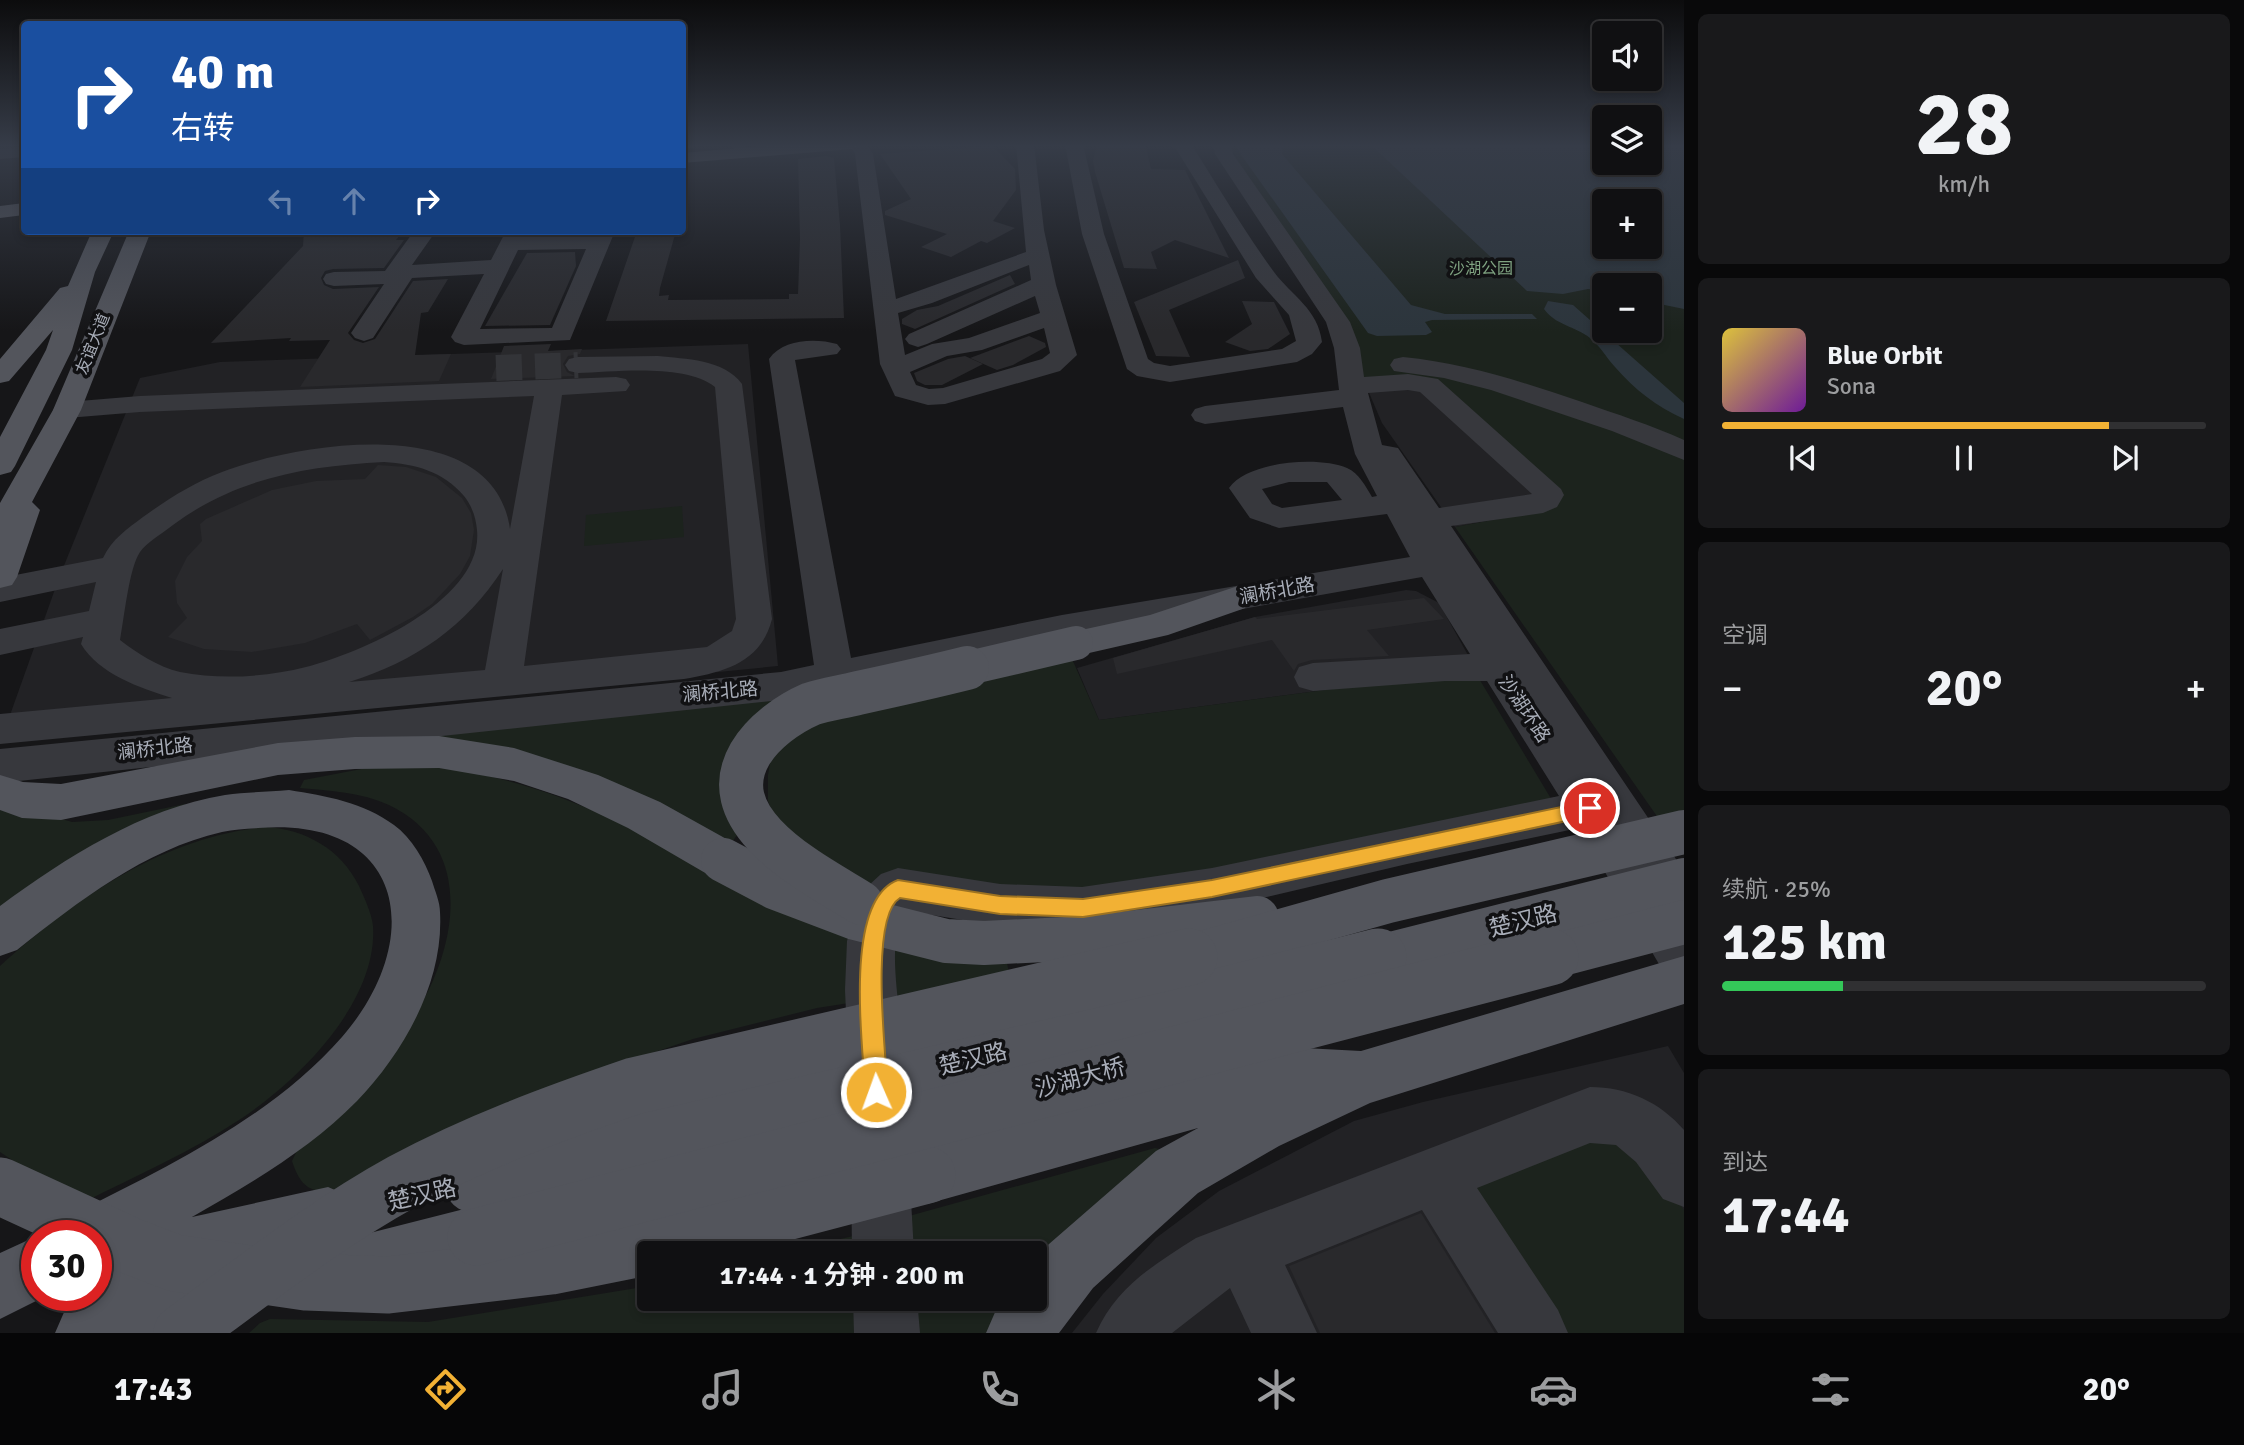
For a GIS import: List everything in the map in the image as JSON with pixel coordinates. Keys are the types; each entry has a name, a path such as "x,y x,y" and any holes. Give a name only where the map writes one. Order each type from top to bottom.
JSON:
{"main road":[{"path":"0,210 21,206"},
{"path":"0,210 21,214"},
{"name":"友谊大道","path":"0,466 59,350 95,235"},
{"name":"友谊大道","path":"0,532 67,410 141,236"},
{"name":"友谊大道","path":"0,375 44,325 84,272"},
{"name":"友谊大道","path":"0,417 44,325"},
{"path":"0,384 19,354"},
{"name":"友谊大道","path":"0,577 43,455"},
{"path":"901,929 771,842 754,823 742,797 740,784 745,758 779,720 812,704 1154,626 1238,598"},
{"path":"0,792 22,800 61,802 278,759 355,753 439,752 514,765 583,787 644,815 776,888 822,906 946,941 984,943 1152,932 1388,901"},
{"path":"0,934 64,887 135,845 191,822 251,809 320,810 344,818 375,835 394,853 414,892 417,912 412,968 395,1006 360,1057 338,1080 294,1117 244,1153 190,1186 112,1227"},
{"path":"182,1333 325,1230 402,1183 547,1116 634,1086 1198,955 1388,901 1684,832"},
{"name":"楚汉路","path":"88,1333 475,1210 1684,880"},
{"name":"沙湖大桥","path":"475,1210 1684,922"},
{"path":"1019,1333 1071,1266 1177,1171 1259,1126 1363,1078 1684,980"},
{"path":"0,1186 128,1245 175,1263 306,1282 388,1285 551,1266 671,1242 927,1175 1145,1113 1291,1078 1304,1075 1363,1078"},
{"name":"楚汉路","path":"112,1267 475,1210"},
{"path":"0,1289 21,1277"},
{"path":"0,1289 21,1286"}],"street":[{"path":"871,206 892,360 905,390 919,396 935,397 1051,365 1064,355 1038,255 1022,234 1023,206"},
{"path":"1087,206 1093,233 1136,363 1146,370 1170,374 1278,358 1303,349 1309,342 1306,324 1283,291 1267,278 1221,206"},
{"name":"沙湖环路","path":"1259,206 1338,322 1370,454 1387,454 1388,505 1431,564 1590,808 1684,960"},
{"path":"364,333 422,235"},
{"path":"602,237 561,335 464,337 514,238 602,237"},
{"path":"884,309 933,296 992,270 1038,255"},
{"path":"334,279 396,277 404,272 501,266"},
{"path":"881,280 905,276"},
{"path":"892,360 1044,283"},
{"path":"892,360 973,345 1054,316"},
{"path":"828,349 790,351 782,359 835,674"},
{"path":"0,729 96,720 195,700 502,682 710,660 724,656 747,640 754,619 728,384 719,376 691,368 578,365"},
{"path":"447,392 452,382 460,375 496,368"},
{"path":"1205,415 1352,381 1463,372 1627,426 1684,451"},
{"path":"1352,381 1414,382 1432,387 1545,489 1548,495 1546,500 1532,506 1388,505"},
{"path":"67,410 140,404 697,382 730,390"},
{"path":"261,697 386,653 438,621 469,592 487,567 510,523 549,388"},
{"path":"195,700 124,664 100,644 124,550 188,499 234,477 309,458 384,453 432,460 472,484 510,523 502,682"},
{"name":"沙湖环路","path":"1388,505 1684,911"},
{"name":"澜桥北路","path":"0,766 522,710 781,686 1062,628 1431,564"},
{"path":"0,590 119,566"},
{"path":"0,642 106,620"},
{"path":"1313,677 1445,667 1497,668"},
{"path":"96,720 151,677"},
{"path":"883,1241 871,958 878,915 888,894 898,889 1000,905 1083,908 1212,889 1590,808"},
{"path":"1129,1333 1156,1304 1185,1280 1218,1260 1590,1115 1608,1113 1624,1118 1651,1136 1684,1178"},
{"path":"1435,1176 1535,1333"},
{"path":"1245,1250 1284,1333"},
{"path":"886,1311 887,1333"}],"shaded area":[{"path":"1278,206 1327,206 1411,305 1445,314 1532,314 1537,319 1432,320 1425,322 1432,332 1426,335 1377,336 1368,333"},
{"path":"1436,206 1592,206 1592,259 1662,259 1662,206 1684,206 1684,309 1662,304 1662,273 1592,273 1592,289 1563,294 1527,291"},
{"path":"1548,301 1573,305 1592,322 1592,340 1559,322 1544,309"},
{"path":"1616,343 1684,403 1684,419 1664,409 1638,390 1597,344"},
{"path":"748,344 778,666 0,743 59,578 140,378 220,362"},
{"path":"1407,378 1557,505 1555,508 1455,527 1382,423 1364,381"},
{"path":"1406,590 1416,591 1439,603 1469,657 1416,678 1099,720 1077,668 1255,617"},
{"path":"1668,1046 1684,1073 1684,1333 1072,1333 1103,1294 1156,1238 1219,1191 1354,1121 1423,1102"}],"green space":[{"name":"沙湖公园","path":"1264,206 1592,206 1592,259 1662,259 1662,206 1684,206 1684,855 1455,527 1551,509 1557,505 1439,387 1364,381"},
{"path":"682,506 684,537 584,546 586,515"},
{"path":"1072,659 1099,720 1416,678 1478,677 1553,802 1119,891 873,887 777,824 768,801 768,775 771,758 791,737 841,714"},
{"path":"821,684 780,707 738,834 731,843 391,730"},
{"path":"377,766 422,766 458,770 501,779 565,799 1007,963 1010,978 817,1008 693,1039 559,1085 338,1190 314,1190 303,1183 292,1161 300,1144 412,1019 442,958 449,928 450,899 446,871 435,845 417,823 389,805 367,797 300,788 304,780"},
{"path":"0,801 72,822 108,820 185,804 183,810 0,911"},
{"path":"265,827 308,837 332,852 351,873 371,916 371,955 362,983 330,1038 285,1084 239,1120 182,1153 84,1202 42,1180 0,1152 0,966 59,917 122,875 190,844 227,833"},
{"path":"1620,1134 1634,1142 1684,1210 1684,1333 1553,1333 1468,1178"},
{"path":"1155,1148 1163,1150 1047,1262 1047,1241 910,1241 909,1216"},
{"path":"861,1234 861,1241 833,1241"},
{"path":"637,1288 637,1311 857,1311 856,1333 249,1333 260,1323 270,1319 428,1322"},
{"path":"910,1311 1004,1311 987,1333 911,1333"}],"building":[{"path":"799,206 838,206 844,318 606,321 636,235 675,235 659,296 669,295 668,300 789,299 789,294 798,294"},
{"path":"895,206 1004,206 993,221 1015,228 987,243 981,241 951,257 921,247 947,234 885,215 885,211"},
{"path":"1105,206 1203,206 1229,258 1175,240 1151,252 1157,269 1124,268"},
{"path":"304,235 400,235 396,240 404,240 384,268 333,269 325,271 321,278 324,285 333,289 379,287 348,333 354,340 363,343 375,339 413,281 448,279 428,312 421,313 415,355 451,354 439,381 300,387 330,340 289,341 291,338 211,343 303,246"},
{"path":"575,252 576,266 550,325 485,326 527,253"},
{"path":"1238,260 1245,278 1169,310 1190,357 1156,356 1134,302"},
{"path":"1010,275 1015,284 915,329 902,324 902,319 917,310 938,306"},
{"path":"1242,301 1274,302 1290,334 1268,349 1250,351 1225,342 1252,324"},
{"path":"1029,336 1045,343 1046,347 1013,365 997,370 970,358"},
{"path":"551,344 548,351 582,349 580,354 568,356 563,364 567,372 575,376 491,379 504,346"},
{"path":"965,356 983,364 942,385 925,385 917,381 914,373 948,359"},
{"path":"378,465 406,467 436,477 462,498 471,513 474,530 470,556 460,574 432,604 370,640 357,624 305,643 252,652 204,649 168,637 187,618 177,603 175,581 187,557 202,541 200,524 206,519 272,490 316,481 365,479"},
{"path":"1424,598 1444,619 1367,630 1389,656 1312,660 1298,664 1294,671 1272,640 1117,674 1113,658 1255,617 1257,619"},
{"path":"1421,1213 1495,1333 1320,1333 1289,1266"}],"tunnel":[{"path":"496,368 578,365"}],"route":[{"path":"876,1092 871,958 873,933 888,894 898,889 1000,905 1083,908 1212,889 1407,845 1590,808"}]}
